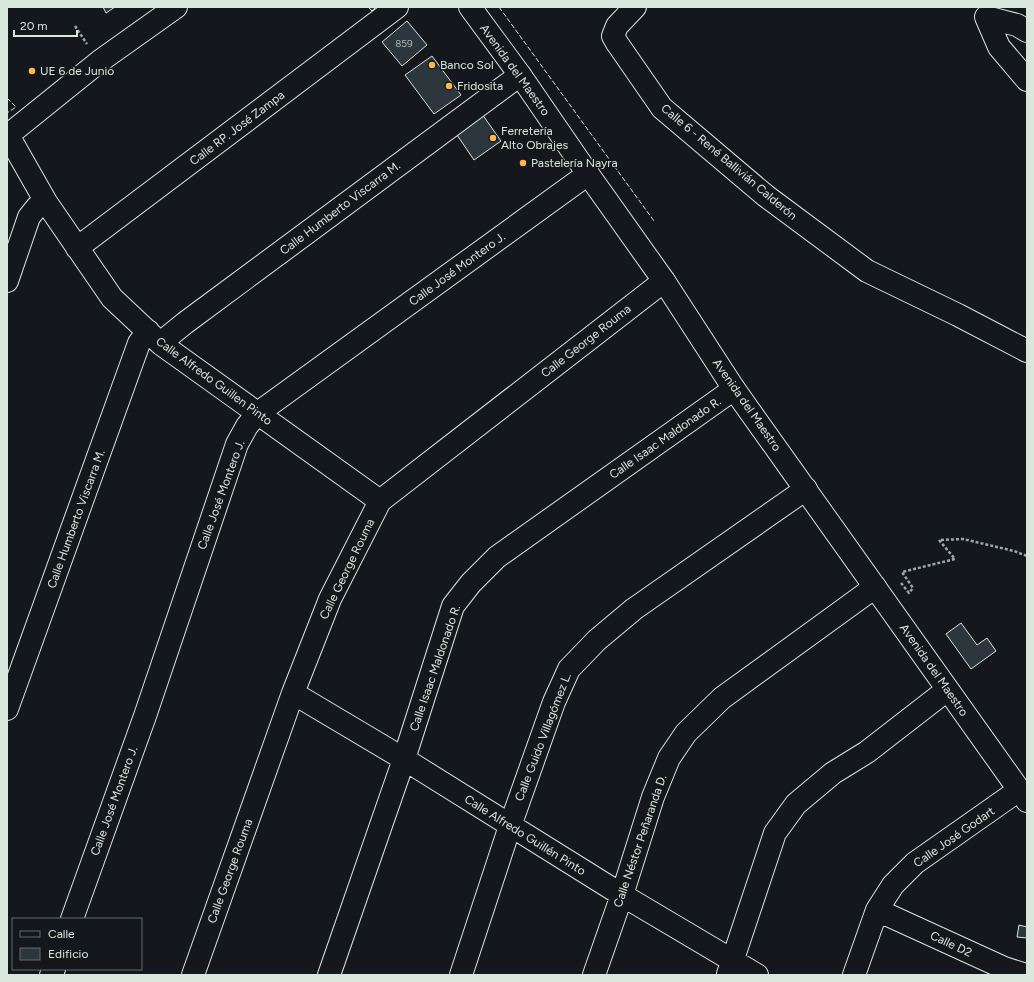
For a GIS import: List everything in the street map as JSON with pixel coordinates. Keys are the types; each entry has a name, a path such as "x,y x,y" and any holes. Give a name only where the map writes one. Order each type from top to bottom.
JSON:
{"street":[{"path":"7,137 100,60 176,7"},
{"name":"Calle RP. José Zampa","path":"77,248 396,7"},
{"name":"Avenida del Maestro","path":"470,7 520,75 664,281 734,389 1023,796"},
{"name":"Calle 6 - René Ballivián Calderón","path":"636,7 617,26 613,36 616,43 662,108 766,196 867,271 1027,350"},
{"path":"1027,30 1017,25 986,17 999,47 1027,80"},
{"name":"Calle Humberto Viscarra M.","path":"7,708 139,343 154,338 169,336 520,75"},
{"name":"Calle Alfredo Guillen Pinto","path":"7,137 46,202 112,298 154,338 380,501"},
{"name":"Calle José Montero J.","path":"72,918 145,716 237,444 247,426 258,413 588,174"},
{"path":"7,281 29,217 37,207 46,202"},
{"name":"Calle George Rouma","path":"193,975 293,694 330,599 380,501 664,281"},
{"name":"Calle Isaac Maldonado R.","path":"329,975 404,759 453,606 471,583 497,557 734,389"},
{"name":"Calle Guido Villagómez L.","path":"461,975 510,826 554,702 569,669 597,640 634,609 806,489"},
{"name":"Calle Néstor Peñaranda D.","path":"594,975 622,895 653,797 669,758 686,733 722,698 875,586"},
{"path":"730,968 775,833 796,804 833,773 867,752 947,690"},
{"name":"Calle Alfredo Guillén Pinto","path":"293,694 404,759 622,895 730,968 757,975"},
{"name":"Calle José Godart","path":"854,975 877,910 893,884 915,862 1023,796"},
{"name":"Calle D2","path":"877,910 1004,968 1026,975"}],"path":[{"path":"75,26 88,45"},
{"path":"897,578 909,593 914,588 902,572 955,559 939,540 963,539 1014,551 1027,556"}],"building":[{"path":"103,7 115,7 106,13"},
{"path":"368,7 376,7 372,11"},
{"path":"407,21 427,45 402,66 382,42"},
{"path":"432,56 461,95 434,114 405,75"},
{"path":"482,114 501,141 474,160 455,132"},
{"path":"961,623 977,645 987,638 996,651 971,669 946,634"},
{"path":"1019,925 1027,927 1027,938 1017,937"}],"fence":[{"path":"499,7 654,221"},
{"path":"7,98 16,107 7,113"}],"place":[{"name":"Banco Sol","path":"432,65"},
{"name":"UE 6 de Junio","path":"32,71"},
{"name":"Fridosita","path":"449,86"},
{"name":"Ferretería Alto Obrajes","path":"493,138"},
{"name":"Pastelería Nayra","path":"523,163"}]}
